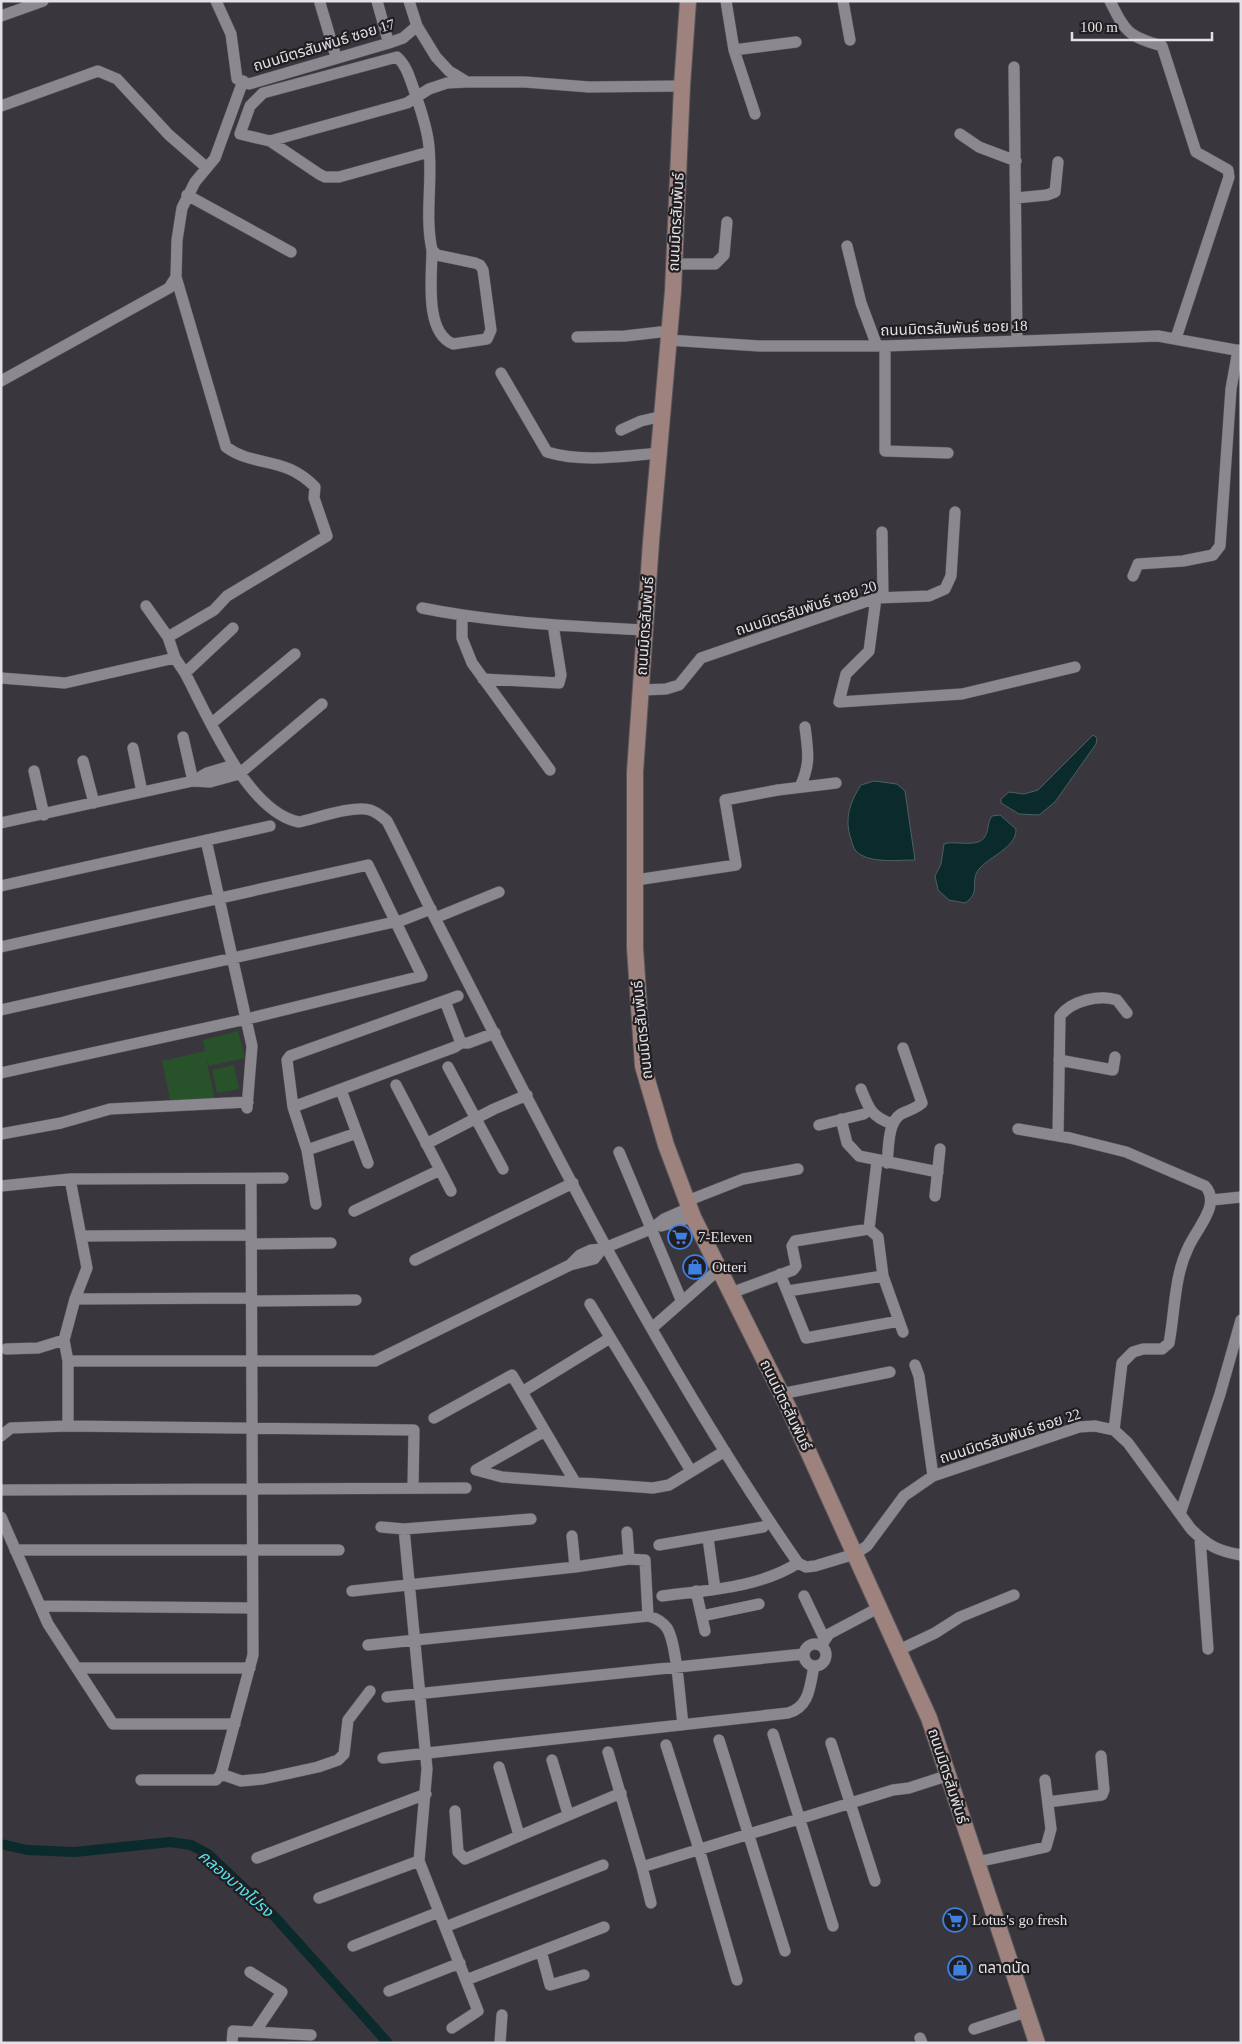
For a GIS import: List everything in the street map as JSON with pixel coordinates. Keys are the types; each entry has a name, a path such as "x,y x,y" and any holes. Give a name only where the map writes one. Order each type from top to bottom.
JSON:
{"street":[{"path":"1,16 43,1"},
{"name":"ถนนมิตรสัมพันธ์ ซอย 17","path":"216,1 231,34 237,79 249,84 402,38 417,26 436,57 449,70 468,82"},
{"path":"377,1 387,37"},
{"path":"409,1 417,26"},
{"name":"ถนนมิตรสัมพันธ์","path":"688,1 669,336 651,542 635,772 636,974 643,1066 655,1111 690,1209 718,1270 781,1394 882,1611 929,1718 1037,2043"},
{"path":"726,1 734,50 755,114"},
{"path":"843,1 850,40"},
{"path":"1110,1 1128,32 1137,39 1162,46 1196,152 1228,170 1229,177 1176,338"},
{"path":"320,3 336,57"},
{"path":"734,50 796,42"},
{"path":"429,152 332,178 319,174 270,141 240,134 250,106 263,93 397,58 404,63 417,96 427,133 429,152 428,206 432,250 432,316 438,328 447,340 453,344 487,339 491,330 483,270 480,265 437,255 432,250"},
{"path":"1014,67 1017,340"},
{"path":"1,106 98,71 117,79 169,135 206,167"},
{"path":"168,637 214,610 227,596 327,536 314,498 315,487 302,474 282,464 235,454 226,447 176,277 177,240 182,208 187,195 206,167 215,158 244,81"},
{"path":"270,141 406,103 447,83 525,82 589,87 682,86"},
{"path":"960,134 979,147 1016,161"},
{"path":"1016,198 1047,195 1055,192 1058,162"},
{"path":"187,195 291,252"},
{"path":"673,264 715,264 724,256 727,222"},
{"path":"846,246 861,303 881,346 886,451 948,453"},
{"path":"1,381 169,288 176,277"},
{"name":"ถนนมิตรสัมพันธ์ ซอย 18","path":"577,336 669,336 759,346 881,346 1017,340 1176,338 1239,351"},
{"path":"1134,576 1138,564 1183,561 1213,555 1220,546 1231,389 1239,351"},
{"path":"501,373 547,452 561,456 589,458 660,453"},
{"path":"621,430 641,421 663,416"},
{"name":"ถนนมิตรสัมพันธ์ ซอย 20","path":"642,690 666,689 679,685 701,658 880,598 929,596 944,590 951,576 955,512"},
{"path":"882,532 880,598 869,650 846,674 839,702 962,694 1075,667"},
{"path":"146,606 168,637 175,658 185,672 237,770 272,808 290,820 299,822 355,809 368,809 377,812 387,821 431,910 573,1182 604,1248 725,1451 798,1563 806,1567 815,1566 854,1554"},
{"path":"422,608 462,616 553,625 645,630"},
{"path":"462,616 463,642 472,663 550,770"},
{"path":"483,680 559,683 561,675 553,625"},
{"path":"185,672 233,628"},
{"path":"212,723 295,654"},
{"path":"1,678 65,683 175,658"},
{"path":"1,823 192,781 210,782 237,770 322,704"},
{"path":"800,787 808,770 809,760 804,727"},
{"path":"183,737 192,781"},
{"path":"133,748 142,792"},
{"path":"84,760 94,804"},
{"path":"34,771 44,815"},
{"path":"636,880 736,865 725,800 836,783"},
{"path":"1,886 270,826"},
{"path":"1,1134 61,1123 110,1109 248,1105 252,1046 234,957 206,840"},
{"path":"1,947 368,865 422,976 247,1019 1,1073"},
{"path":"1,1010 395,920 403,920 431,910 499,892"},
{"path":"316,1204 307,1150 293,1107 287,1060 290,1056 458,996"},
{"path":"1058,1136 1060,1016 1071,1006 1087,1000 1112,998 1121,1004 1127,1013"},
{"path":"445,1001 461,1043"},
{"path":"293,1107 455,1047 461,1043 468,1043 494,1031"},
{"path":"869,1230 882,1162 892,1124 900,1115 914,1110 922,1103 903,1048"},
{"path":"1058,1060 1112,1070 1115,1057"},
{"path":"448,1067 503,1169"},
{"path":"396,1085 451,1191"},
{"path":"861,1089 870,1111 880,1119 892,1124"},
{"path":"341,1090 368,1163"},
{"path":"426,1144 494,1109 502,1102 526,1093"},
{"path":"819,1125 864,1114"},
{"path":"841,1119 852,1150 859,1156 938,1172"},
{"path":"1018,1129 1126,1152 1205,1186 1211,1193 1212,1200 1184,1258 1169,1343 1162,1348 1143,1349 1133,1352 1122,1363 1114,1430 1128,1444 1200,1538 1218,1551 1241,1555"},
{"path":"307,1150 357,1133"},
{"path":"935,1196 940,1149"},
{"path":"620,1152 654,1227 682,1302"},
{"path":"68,1361 252,1362 375,1360 570,1265 580,1256 591,1250 604,1248 654,1227 668,1226 690,1209 743,1179 798,1169"},
{"path":"354,1211 440,1170"},
{"path":"1,1186 70,1179 284,1178"},
{"path":"68,1426 68,1361 64,1340 75,1299 87,1268 70,1179"},
{"path":"140,1780 216,1780 221,1774 253,1655 251,1179"},
{"path":"415,1260 573,1182"},
{"path":"1212,1200 1241,1197"},
{"path":"731,1293 780,1274 793,1270 796,1266 792,1246 795,1241 869,1230 878,1237 883,1276 901,1326 806,1338 780,1274"},
{"path":"82,1236 251,1239 331,1243"},
{"path":"652,1328 718,1270"},
{"path":"788,1291 883,1276"},
{"path":"75,1299 356,1300"},
{"path":"590,1304 691,1471"},
{"path":"1180,1514 1220,1394 1241,1320"},
{"path":"522,1392 610,1338"},
{"path":"6,1349 38,1348 64,1340"},
{"path":"915,1365 933,1476"},
{"path":"781,1394 890,1372"},
{"path":"434,1418 512,1375 575,1482"},
{"path":"1,1436 11,1428 68,1426 414,1430 413,1488"},
{"name":"ถนนมิตรสัมพันธ์ ซอย 22","path":"854,1554 867,1546 904,1496 933,1476 1080,1427 1095,1426 1114,1430"},
{"path":"545,1431 476,1470 502,1477 653,1488 669,1485 725,1451"},
{"path":"1,1490 466,1488"},
{"path":"1,1517 48,1624 114,1724 235,1724"},
{"path":"381,1527 404,1529 531,1519"},
{"path":"659,1545 763,1527"},
{"path":"404,1529 426,1752 426,1794 419,1860 478,2011 452,2028"},
{"path":"627,1532 629,1559"},
{"path":"572,1536 575,1567"},
{"path":"708,1538 715,1589"},
{"path":"1200,1538 1208,1649"},
{"path":"15,1550 339,1550"},
{"path":"352,1591 575,1567 629,1559 645,1560 648,1616"},
{"path":"662,1596 750,1583 786,1571 798,1563"},
{"path":"696,1591 705,1631"},
{"path":"899,1650 936,1633 960,1617 1014,1595"},
{"path":"804,1596 826,1651 826,1659 821,1664 814,1666 808,1664 804,1654"},
{"path":"702,1616 759,1604"},
{"path":"40,1606 253,1608"},
{"path":"804,1654 810,1645 832,1640 882,1611"},
{"path":"368,1645 648,1616 655,1618 668,1631 676,1666 683,1724"},
{"path":"387,1697 804,1654"},
{"path":"383,1758 796,1711 807,1700 814,1666"},
{"path":"77,1668 250,1668"},
{"path":"221,1774 241,1781 263,1779 318,1767 338,1760 344,1754 348,1720 370,1691"},
{"path":"773,1734 833,1926"},
{"path":"718,1740 785,1951"},
{"path":"831,1743 875,1881"},
{"path":"666,1745 699,1849 737,1980"},
{"path":"608,1752 651,1903"},
{"path":"1048,1802 1102,1795 1104,1790 1100,1756"},
{"path":"552,1760 568,1814"},
{"path":"499,1767 519,1834"},
{"path":"642,1867 893,1790 909,1788 948,1771"},
{"path":"977,1862 1046,1847 1051,1830 1045,1780"},
{"path":"455,1811 458,1852 465,1859 519,1834 621,1793"},
{"path":"257,1858 426,1794"},
{"path":"319,1898 419,1860"},
{"path":"445,1927 603,1865"},
{"path":"353,1946 439,1912"},
{"path":"466,1980 604,1927"},
{"path":"541,1951 550,1985 584,1974"},
{"path":"389,1991 460,1963"},
{"path":"250,1972 282,1992 256,2032"},
{"path":"974,2029 1026,2012"},
{"path":"500,2043 502,2015"},
{"path":"232,2043 233,2031 312,2035"}],"green space":[{"path":"238,1031 245,1058 209,1066 206,1057 215,1100 171,1104 162,1061 205,1051 203,1040"},
{"path":"234,1065 239,1089 217,1093 212,1070"}],"shaded area":[{"path":"1093,735 1097,738 1096,744 1055,802 1039,815 1019,814 1001,803 1001,799 1009,792 1024,794 1038,790"},
{"path":"874,781 897,784 905,791 915,860 867,858 854,848 848,825 851,804 861,785"},
{"path":"1000,815 1016,829 1012,841 976,873 974,891 970,899 965,903 949,900 938,890 935,876 941,864 944,844 976,843 980,841 986,836 992,816"}],"waterway":[{"name":"คลองบางโปรง","path":"1,1844 27,1850 75,1852 170,1842 191,1845 208,1854 275,1917 388,2043"}],"place":[{"name":"7-Eleven","path":"680,1237"},
{"name":"Otteri","path":"695,1267"},
{"name":"Lotus's go fresh","path":"955,1920"},
{"name":"ตลาดนัด","path":"960,1968"}]}
